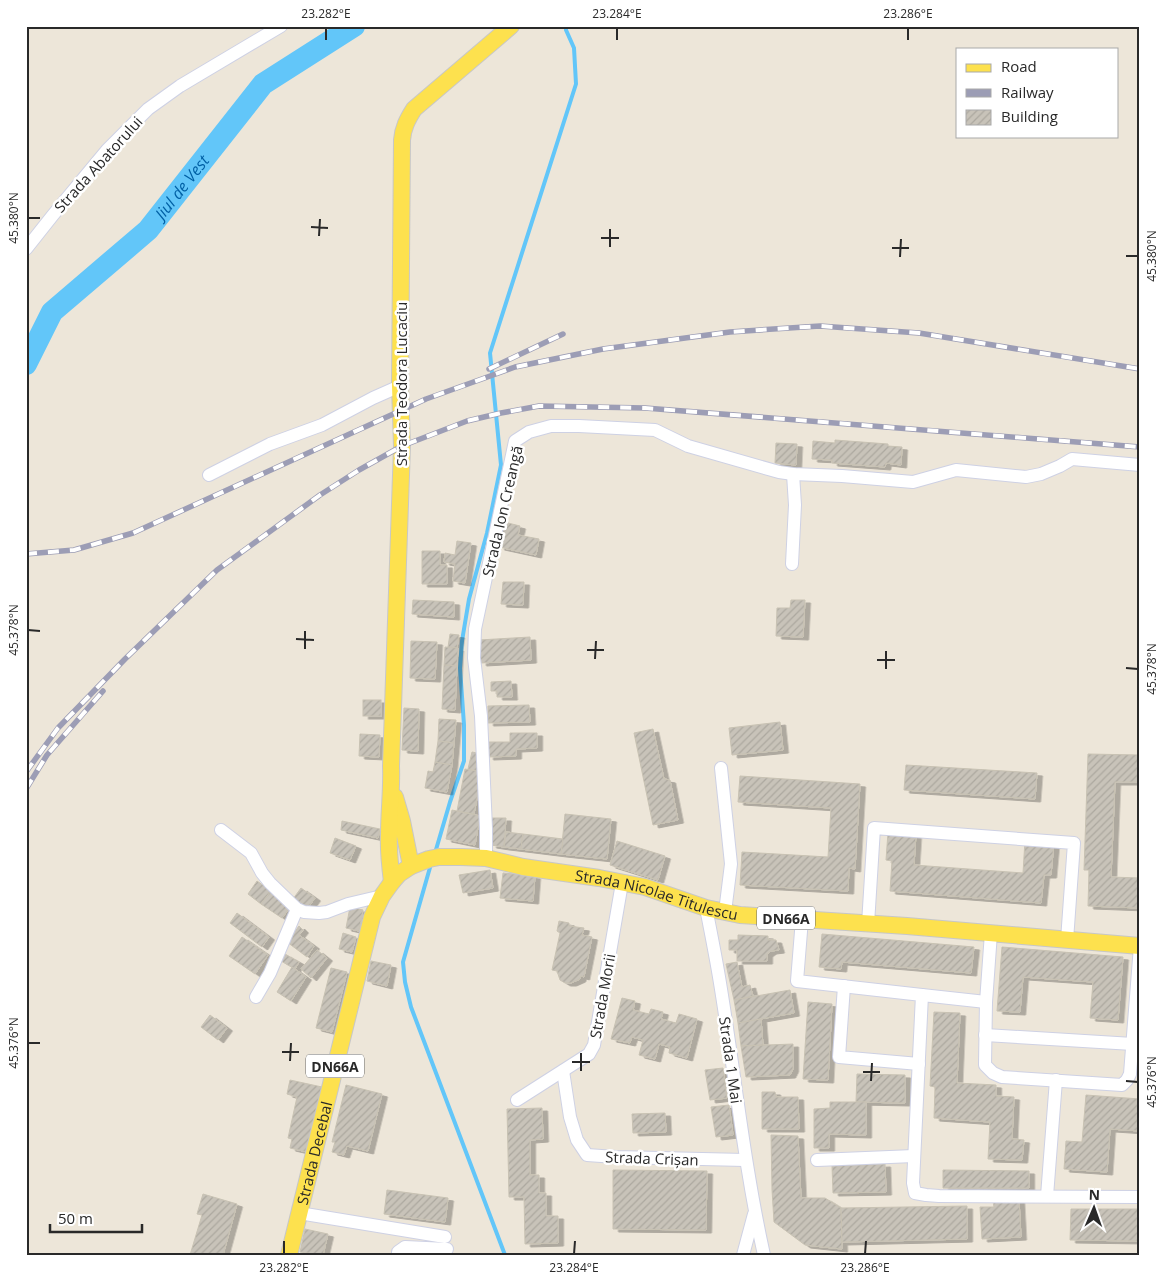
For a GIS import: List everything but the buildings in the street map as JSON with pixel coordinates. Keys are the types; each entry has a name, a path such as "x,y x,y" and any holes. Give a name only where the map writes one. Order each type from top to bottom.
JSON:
{"main road":[{"name":"Strada Teodora Lucaciu","path":"392,882 389,860 389,834 392,790 402,446 400,386 403,129 414,110 511,26"},
{"name":"Strada Teodora Lucaciu","path":"392,790 402,821 411,866"},
{"name":"Strada Nicolae Titulescu","path":"392,882 399,874 411,866 434,858 486,858 523,867 645,887 706,908 725,912 1140,946"},
{"name":"Strada Decebal","path":"289,1255 372,917 382,896 392,882"}],"street":[{"name":"Strada Abatorului","path":"26,249 107,150 148,109 180,86 281,26"},
{"path":"209,475 270,444 322,425 400,386"},
{"name":"Strada Ion Creangă","path":"486,858 481,716 474,658 475,629 515,442 529,432 551,426 655,430 688,446 779,472 913,482 956,470 1026,477 1041,474 1072,459 1140,465"},
{"path":"792,564 795,505 793,474"},
{"path":"721,768 731,864 725,912"},
{"path":"868,924 874,828 1074,843 1067,940"},
{"path":"221,830 251,853 270,883 297,909 304,912 327,912 348,904 382,896"},
{"name":"Strada Morii","path":"517,1100 590,1054 594,1045 622,883"},
{"name":"Strada 1 Mai","path":"706,908 720,983 745,1160 764,1255"},
{"path":"256,997 270,973 297,909"},
{"path":"802,919 797,981 986,1002"},
{"path":"991,933 986,1002 985,1065 993,1073 1002,1077 1122,1085 1130,1074 1137,1020 1140,946"},
{"path":"844,986 839,1057 919,1064"},
{"path":"922,994 914,1192 939,1196 1140,1197"},
{"path":"985,1035 1133,1044"},
{"name":"Strada Crișan","path":"563,1071 570,1116 577,1140 587,1155 745,1160"},
{"path":"1047,1196 1056,1080"},
{"path":"817,1160 914,1156"},
{"name":"Strada 1 Mai","path":"743,1255 754,1212"},
{"path":"299,1213 445,1244"},
{"path":"398,1255 398,1252 405,1247 445,1244"}],"waterway":[{"name":"Jiul de Vest","path":"26,364 52,312 148,230 263,84 354,26"},
{"path":"435,853 464,761 464,725 460,668 462,641 469,599 487,533 501,465 490,353 576,84 574,48 566,26"},
{"path":"431,864 403,962 405,982 411,1007 505,1255"}],"railway":[{"path":"26,554 74,550 133,533 426,399 515,367 603,349 730,332 820,326 919,333 1140,369"},
{"path":"489,369 563,334"},
{"path":"26,772 58,728 125,659 217,570 320,495 359,470 402,446 467,421 539,406 645,408 1140,447"},
{"path":"26,789 47,755 103,691"}]}
